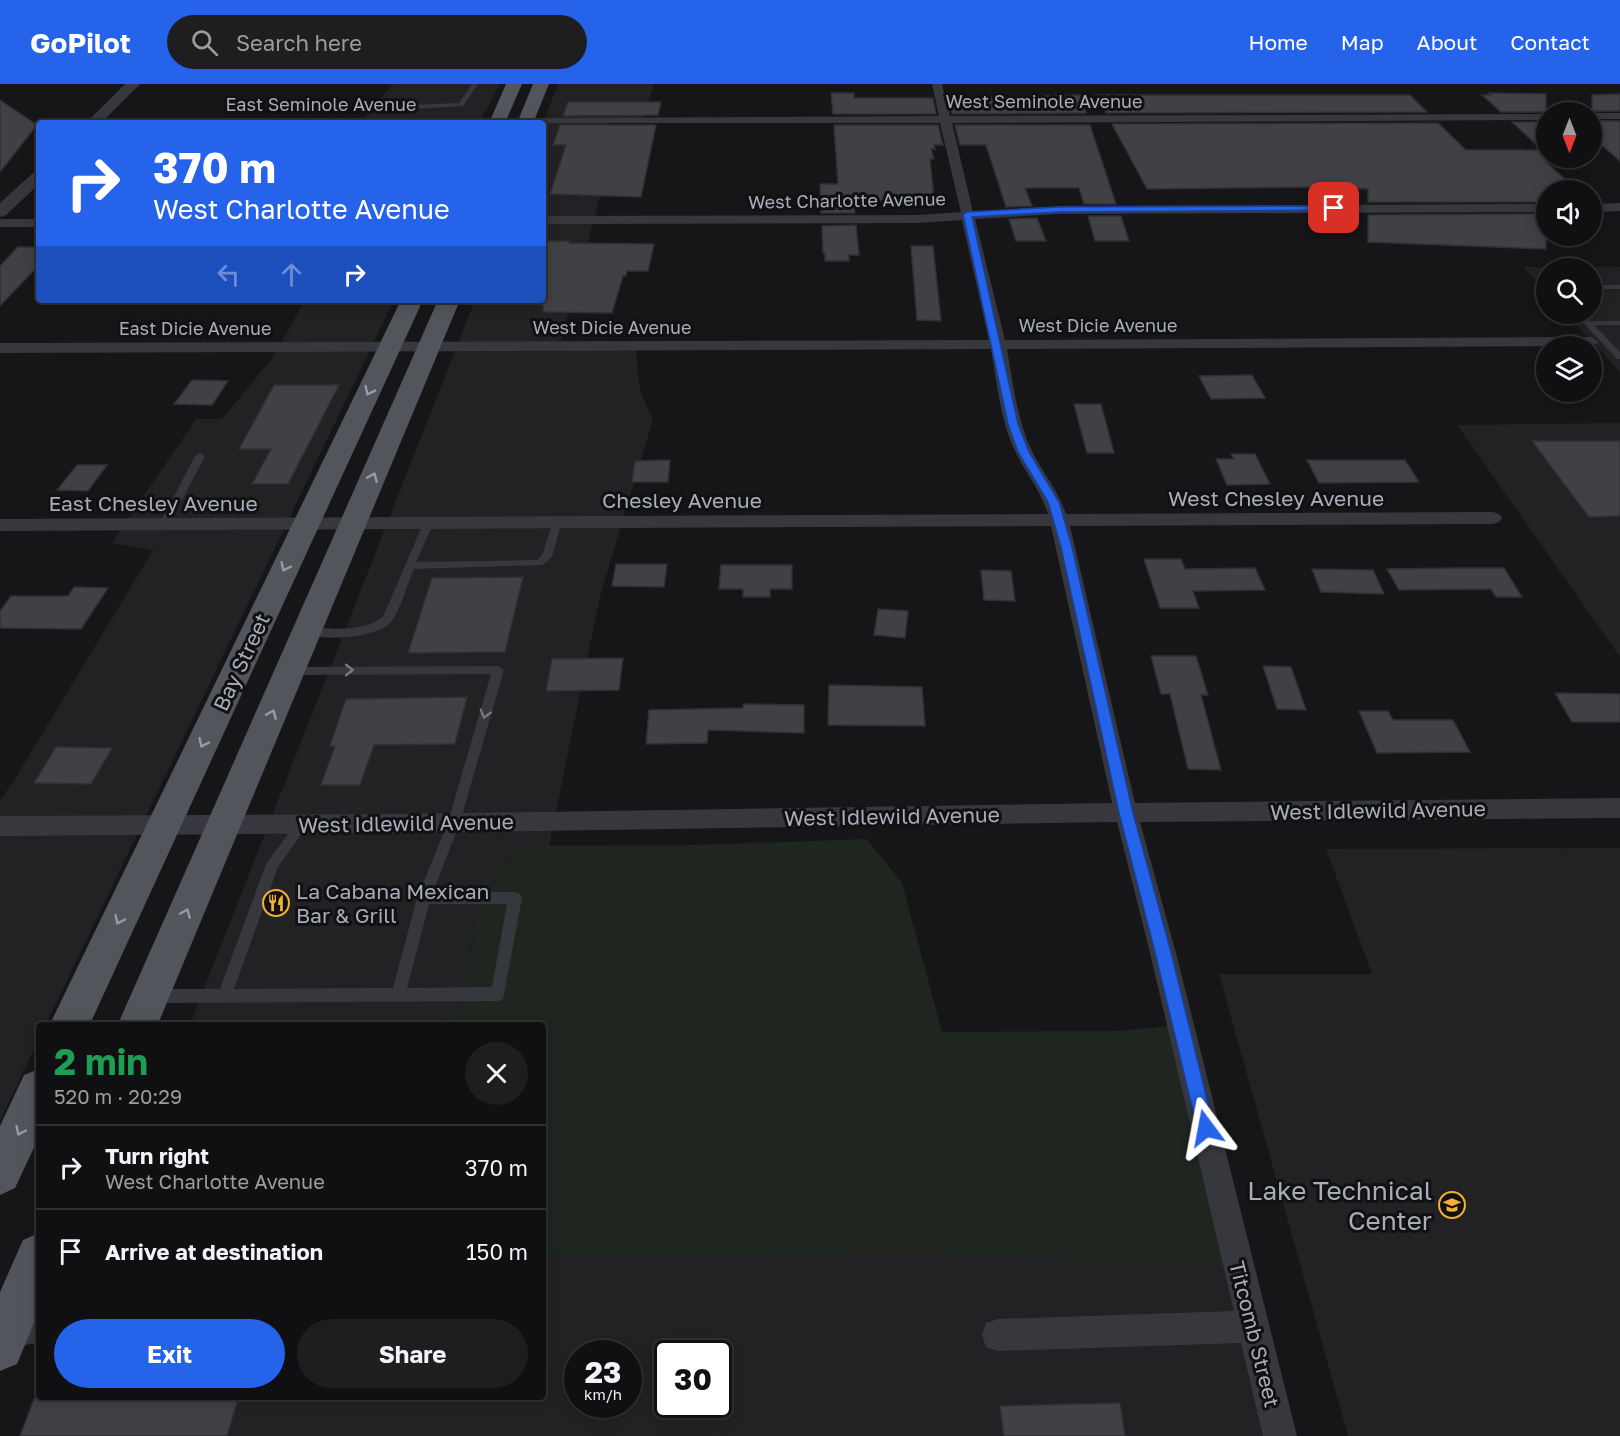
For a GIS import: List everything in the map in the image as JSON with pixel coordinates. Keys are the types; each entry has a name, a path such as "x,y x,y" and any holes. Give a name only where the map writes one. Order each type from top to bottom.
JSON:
{"main road":[{"path":"498,120 514,84"},
{"path":"531,120 541,84"},
{"name":"Bay Street","path":"71,1022 411,303"},
{"path":"139,1022 448,303"},
{"path":"0,1173 36,1096"},
{"path":"11,1335 36,1264"}],"street":[{"path":"96,120 133,84"},
{"name":"Titcomb Street","path":"937,84 998,344 1013,424 1024,452 1053,502 1060,521 1126,813 1166,964 1280,1436"},
{"path":"1602,116 1620,116"},
{"name":"West Seminole Avenue","path":"546,122 1536,117"},
{"path":"0,212 36,179"},
{"path":"1602,208 1620,207"},
{"name":"West Charlotte Avenue","path":"546,220 919,219 967,214 1058,210 1536,208"},
{"path":"0,223 36,223"},
{"name":"West Dicie Avenue","path":"390,347 1536,342"},
{"name":"East Dicie Avenue","path":"0,348 390,347"},
{"name":"West Chesley Avenue","path":"1060,521 1493,518"},
{"name":"Chesley Avenue","path":"305,525 1060,521"},
{"name":"East Chesley Avenue","path":"0,525 305,525"},
{"name":"West Idlewild Avenue","path":"0,826 302,826 454,822 1620,808"},
{"path":"998,1335 1254,1326"}],"lane":[{"path":"412,107 461,105 475,84"},
{"path":"1602,287 1620,287"},
{"path":"1602,323 1620,323"},
{"path":"1589,324 1620,357"},
{"path":"164,525 200,456"},
{"path":"307,632 365,631 380,627 387,619 428,524"},
{"path":"411,566 539,563 547,557 556,524"},
{"path":"290,670 498,670 454,822 424,897 399,993"},
{"path":"225,995 272,864 302,826"},
{"path":"150,996 498,994 515,898 424,897"}],"shaded area":[{"path":"393,84 500,84 481,120 363,119"},
{"path":"558,84 654,84 642,120 609,120 601,159 609,163 561,341 636,350 640,391 653,420 600,596 549,846 517,846 478,907 462,1008 444,1022 191,1022 474,303 546,303 546,120 544,120"},
{"path":"1523,267 1536,267 1536,281"},
{"path":"1602,267 1620,267 1620,372 1602,353 1602,336 1586,336 1575,324 1602,324"},
{"path":"303,303 393,303 47,1022 36,1022 36,1045 0,1121 0,800 153,550 112,543 196,419 222,419 273,357"},
{"path":"1620,423 1620,657 1457,425"},
{"path":"867,839 902,883 942,1032 1118,1031 1190,1024 1243,1268 937,1253 546,1256 546,1022 444,1022 462,1008 478,908 517,846 695,845"},
{"name":"Lake Technical Center","path":"1620,848 1620,1436 1348,1436 1219,974 1372,974 1326,849"},
{"path":"937,1253 1243,1268 1280,1436 27,1436 42,1400 546,1400 546,1256"}],"building":[{"path":"831,93 854,93 854,98 933,98 936,114 833,114"},
{"path":"1489,93 1546,94 1546,102 1536,102 1536,112 1501,112 1482,95 1491,95"},
{"path":"1620,94 1620,111 1602,111 1602,102 1592,102 1592,95"},
{"path":"1080,95 1086,113 952,114 948,98"},
{"path":"1096,95 1410,95 1427,112 1106,113"},
{"path":"0,100 36,126 0,172"},
{"path":"568,102 661,102 658,115 563,116"},
{"path":"1602,121 1620,121 1620,161 1602,146"},
{"path":"1512,122 1536,122 1536,144"},
{"path":"1438,123 1466,150 1536,150 1536,168 1553,168 1566,180 1536,180 1536,202 1368,202 1368,189 1317,187 1147,189 1112,124"},
{"path":"560,125 656,125 641,197 550,194 566,145 553,145"},
{"path":"834,125 938,125 943,145 934,145 935,149 931,149 934,159 930,159 934,199 854,202 855,213 821,213 820,184 838,184"},
{"path":"955,125 1090,125 1116,204 1084,204 1079,188 1025,188 1032,206 1006,207 986,145 960,145"},
{"path":"1536,214 1536,246 1546,246 1546,249 1368,242 1368,215"},
{"path":"1088,216 1121,216 1129,241 1095,241"},
{"path":"1037,218 1046,241 1016,241 1009,219"},
{"path":"856,225 859,255 849,255 849,261 825,261 822,226"},
{"path":"546,241 654,244 648,271 627,271 626,276 623,276 612,313 543,312 543,303 546,303"},
{"path":"911,246 933,246 941,321 917,320"},
{"path":"18,247 36,247 36,268 0,306 0,266"},
{"path":"1252,375 1265,398 1211,399 1199,376"},
{"path":"192,380 228,381 212,405 174,404"},
{"path":"274,385 339,385 288,484 252,484 271,449 239,449"},
{"path":"1074,404 1101,404 1114,453 1087,453"},
{"path":"1532,441 1620,441 1620,516 1589,517"},
{"path":"1231,454 1255,454 1270,484 1227,485 1216,459 1234,459"},
{"path":"670,460 668,482 632,482 635,461"},
{"path":"1307,460 1405,460 1419,482 1319,483"},
{"path":"77,465 107,465 88,491 57,490"},
{"path":"1144,559 1181,559 1185,569 1255,568 1265,590 1193,591 1199,608 1160,608"},
{"path":"616,564 667,564 664,587 612,586"},
{"path":"721,565 792,565 792,589 770,589 770,597 743,597 743,589 719,589"},
{"path":"1504,568 1522,597 1496,597 1491,589 1399,590 1387,569"},
{"path":"1312,569 1373,570 1384,594 1321,592"},
{"path":"981,570 1011,571 1015,601 984,600"},
{"path":"523,577 505,652 408,653 432,578"},
{"path":"74,587 108,588 81,629 0,628 0,611 11,596 68,596"},
{"path":"878,609 908,611 905,638 874,635"},
{"path":"1151,656 1196,656 1208,695 1201,695 1221,770 1188,769 1170,694 1161,694"},
{"path":"623,658 619,690 546,691 552,659"},
{"path":"1263,666 1291,667 1306,710 1277,709"},
{"path":"829,685 922,687 925,726 828,725"},
{"path":"1555,693 1620,694 1620,722 1572,722"},
{"path":"467,697 455,744 374,745 360,785 321,785 335,746 330,746 346,699"},
{"path":"743,704 804,705 804,733 708,730 707,743 646,744 649,710 743,708"},
{"path":"1359,711 1388,711 1393,720 1453,720 1470,752 1377,753"},
{"path":"56,747 112,748 91,784 34,783"},
{"path":"34,1399 238,1400 227,1436 20,1436"},
{"path":"1120,1403 1125,1436 1004,1436 1000,1406"}],"place":[{"name":"La Cabana Mexican Bar & Grill","path":"276,903"},
{"name":"Lake Technical Center","path":"1452,1205"}],"route":[{"path":"1206,1128 1126,813 1067,547 1053,502 1024,452 1013,424 998,344 967,214 1058,210 1334,208"}]}
